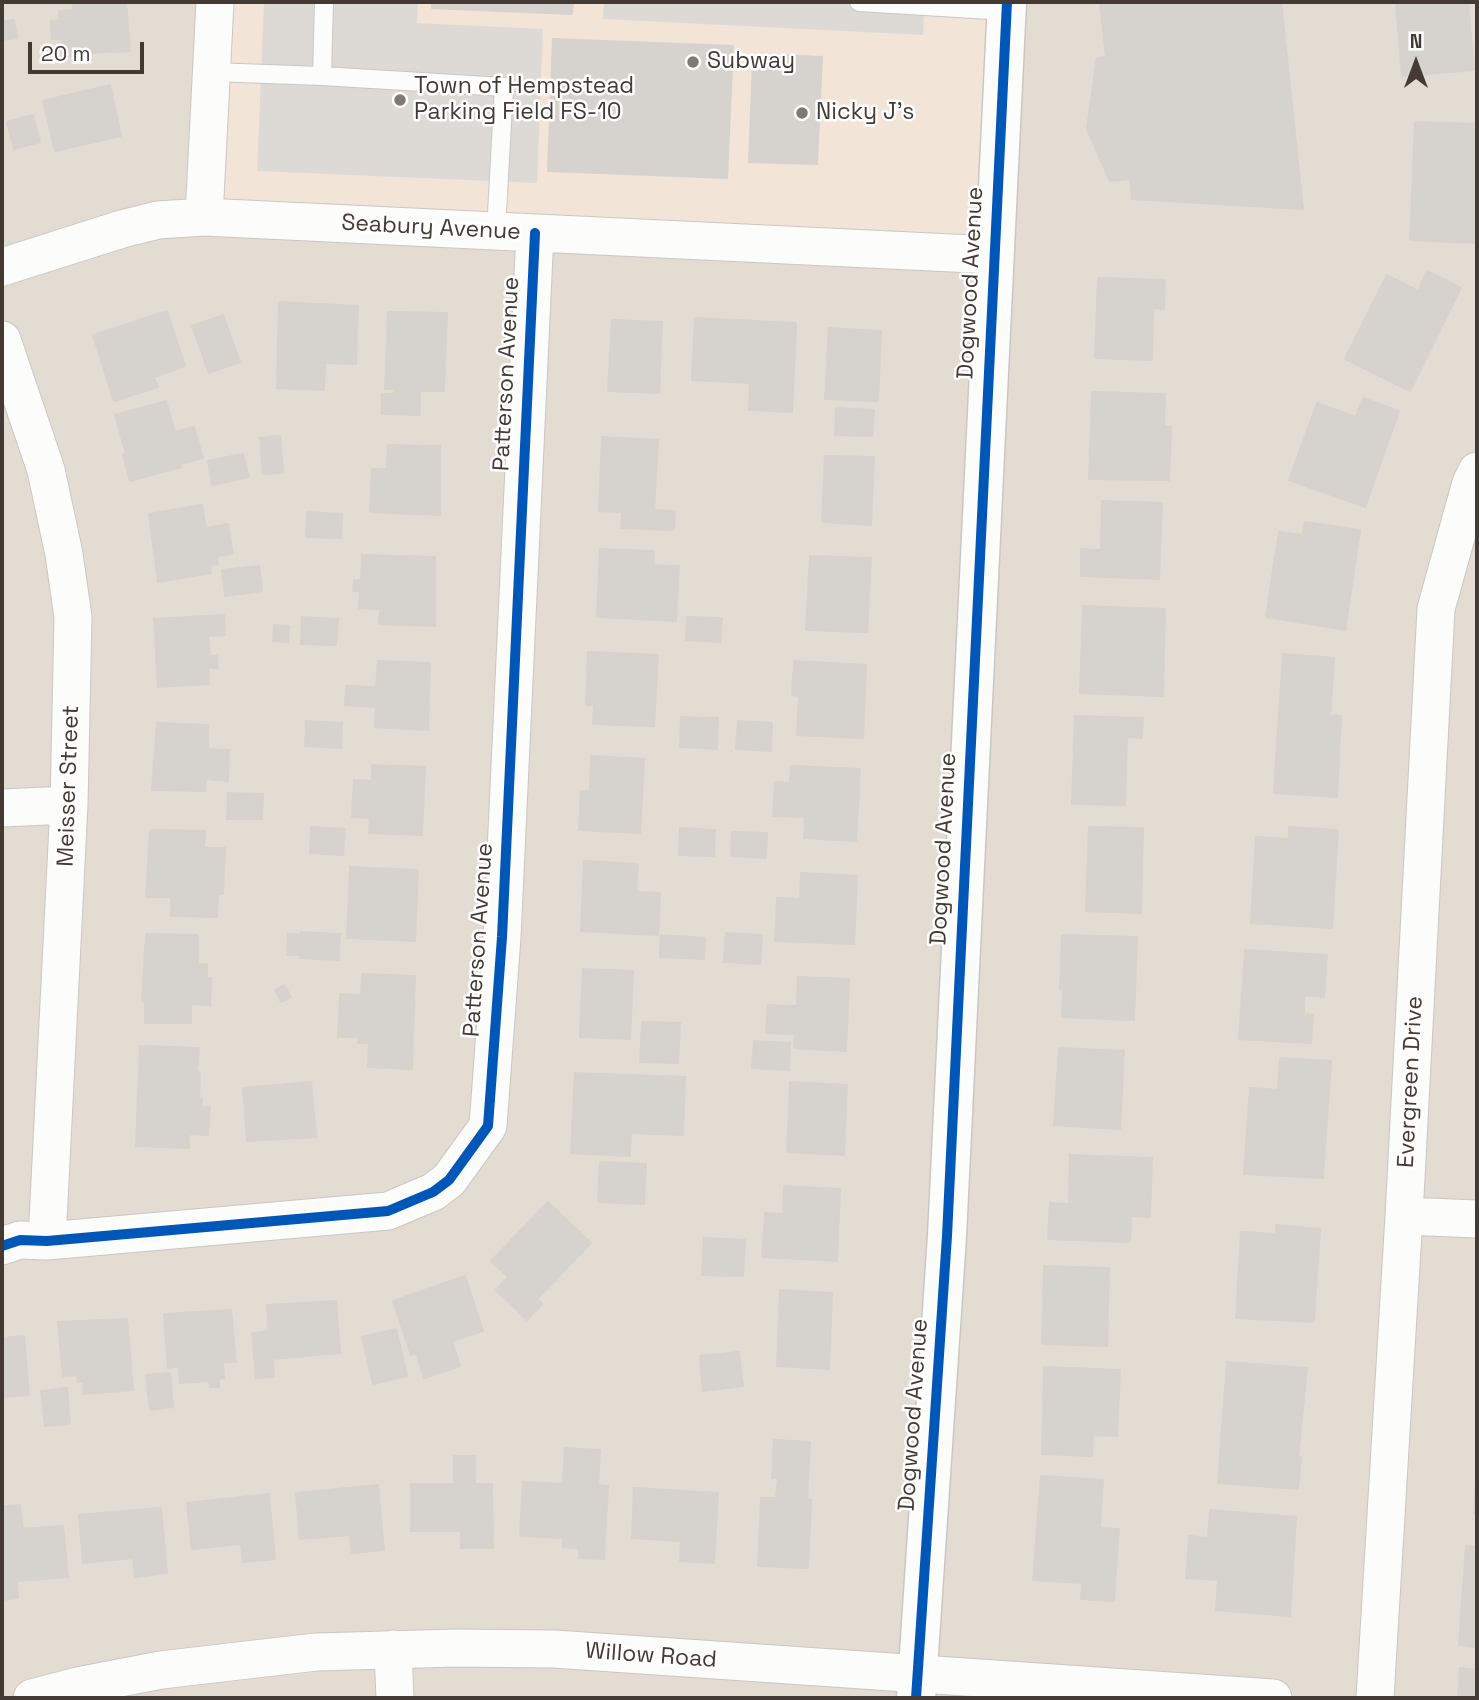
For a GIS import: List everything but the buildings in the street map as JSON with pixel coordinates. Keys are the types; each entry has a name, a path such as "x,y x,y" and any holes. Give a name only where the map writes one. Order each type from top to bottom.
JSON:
{"street":[{"path":"204,217 215,2"},
{"name":"Dogwood Avenue","path":"917,1687 947,1236 1006,6"},
{"name":"Seabury Avenue","path":"2,267 158,220 204,217 993,256"},
{"name":"Patterson Avenue","path":"2,1246 20,1240 47,1241 388,1212 433,1192 449,1180 488,1126 502,937 535,233"},
{"name":"Meisser Street","path":"2,340 46,470 64,554 73,617 69,806 47,1241"},
{"name":"Evergreen Drive","path":"1375,1698 1436,608 1471,483 1477,471"},
{"path":"2,808 69,806"},
{"path":"1404,1216 1477,1219"},
{"path":"393,1649 395,1698"},
{"name":"Willow Road","path":"32,1698 161,1670 316,1653 393,1649 554,1649 917,1687 1273,1698"}],"lane":[{"path":"322,76 324,2"},
{"path":"859,2 1006,6"},
{"path":"212,72 505,87 496,231"}],"shaded area":[{"path":"2,2 1477,2 1477,1698 2,1698"},
{"path":"215,2 993,2 980,255 204,217"},
{"name":"Town of Hempstead Parking Field FS-10","path":"264,2 418,2 417,23 543,29 537,183 257,171"},
{"path":"604,2 925,2 923,35 603,19"}],"cycle path":[{"path":"916,1698 947,1236 1007,2"},
{"path":"2,1246 20,1240 47,1241 388,1211 433,1192 449,1180 488,1126 502,937 535,233"}],"place":[{"name":"Subway","path":"693,62"},
{"name":"Town of Hempstead Parking Field FS-10","path":"400,100"},
{"name":"Nicky J's","path":"802,113"}]}
